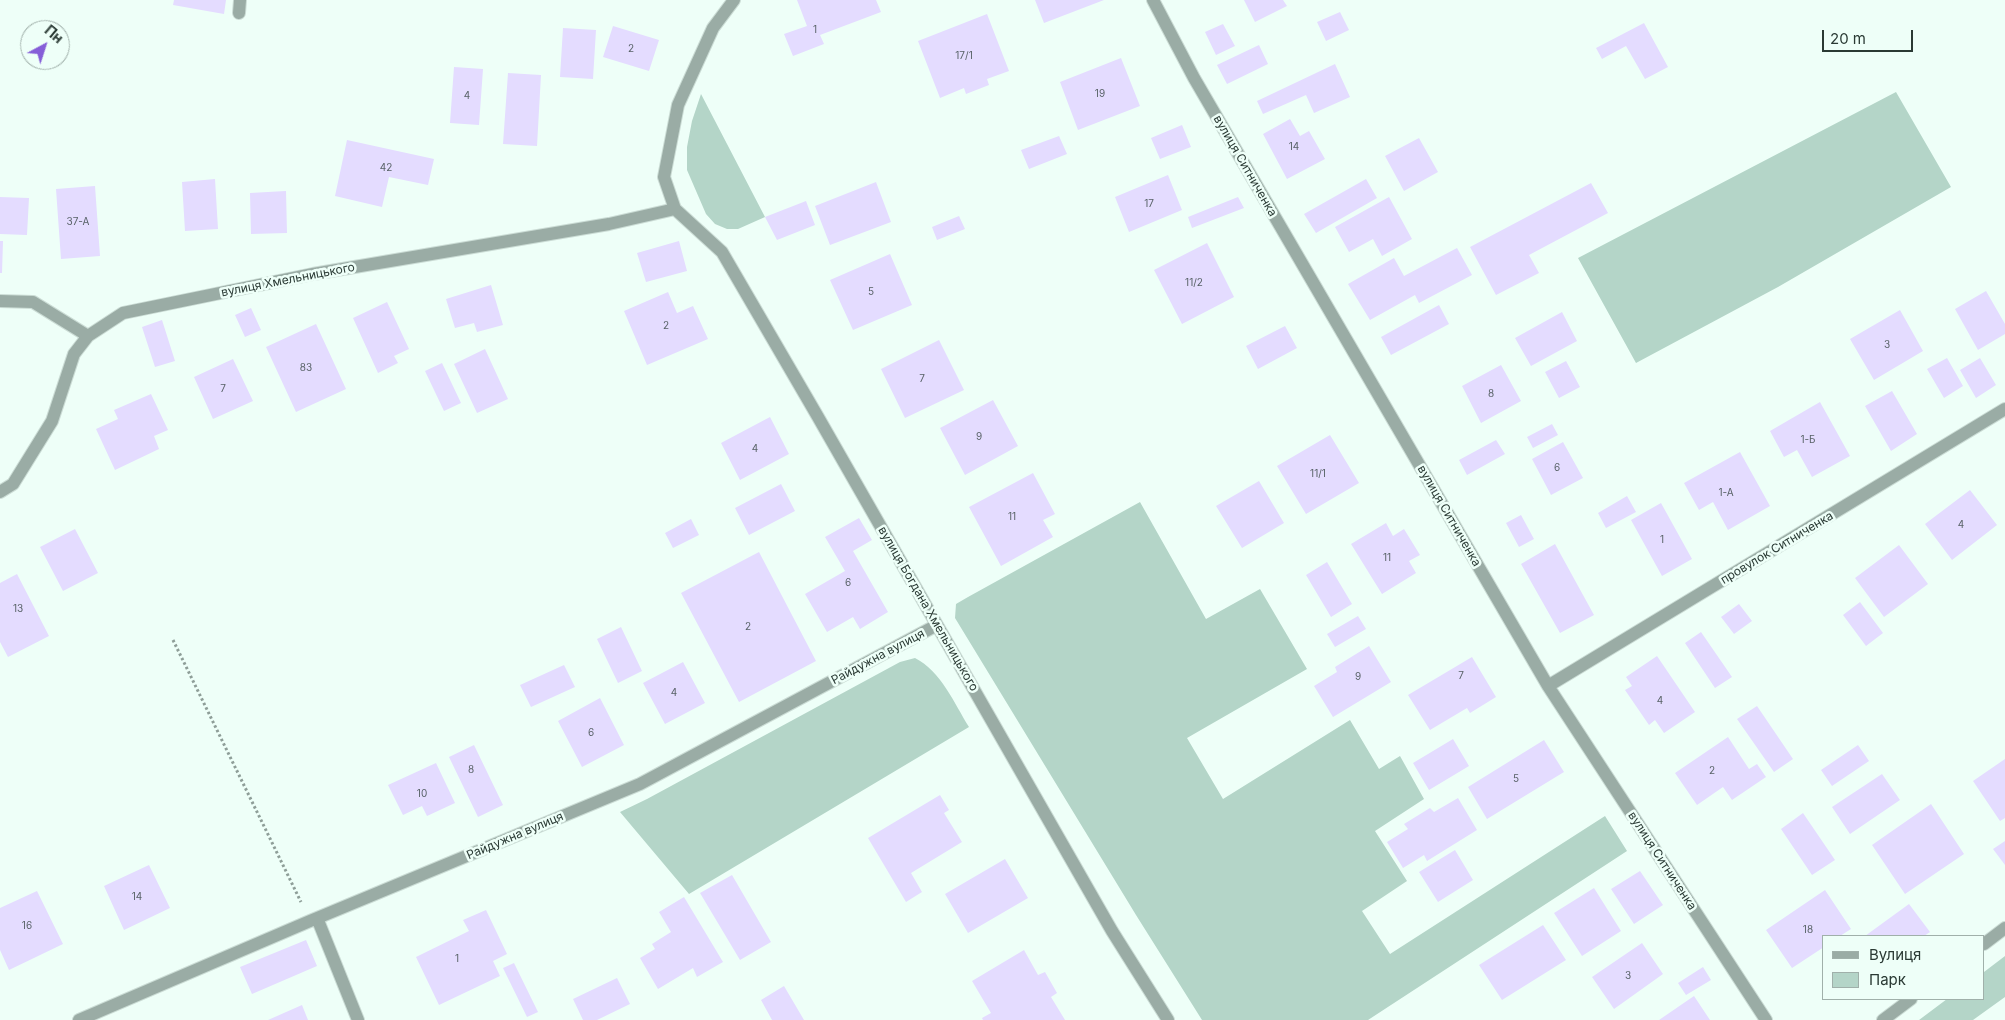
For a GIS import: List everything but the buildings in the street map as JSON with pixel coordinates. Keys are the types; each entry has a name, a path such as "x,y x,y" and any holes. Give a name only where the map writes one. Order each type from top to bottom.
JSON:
{"street":[{"path":"239,14 240,0"},
{"path":"676,209 664,177 678,105 713,28 734,0"},
{"name":"вулиця Ситниченка","path":"1153,0 1194,78 1548,686 1766,1020"},
{"name":"вулиця Хмельницького","path":"0,492 14,484 52,421 74,354 88,336 123,313 313,274 609,224 676,209"},
{"name":"вулиця Богдана Хмельницького","path":"676,209 722,252 1112,931 1168,1020"},
{"path":"0,301 33,302 88,336"},
{"name":"провулок Ситниченка","path":"1548,686 2005,409"},
{"name":"Райдужна вулиця","path":"79,1020 314,919 640,784 937,625"},
{"path":"314,919 358,1020"},
{"path":"1985,943 2005,928"},
{"path":"1883,1020 1910,1000"}],"path":[{"path":"173,640 314,919"}],"green space":[{"path":"1896,92 1951,187 1778,287 1636,363 1578,258"},
{"path":"701,94 765,217 738,229 727,229 715,224 706,214 687,170 687,147 692,121"},
{"path":"1140,502 1206,619 1260,589 1307,669 1187,738 1223,799 1350,720 1379,769 1400,756 1424,799 1375,831 1407,881 1362,911 1390,954 1605,816 1627,851 1368,1020 1202,1020 955,618 956,604"},
{"path":"915,658 940,679 969,727 689,894 620,812 900,662"},
{"path":"2005,956 2005,997 1973,1020 1919,1020 1946,1000 1985,1000 1985,971"}]}
